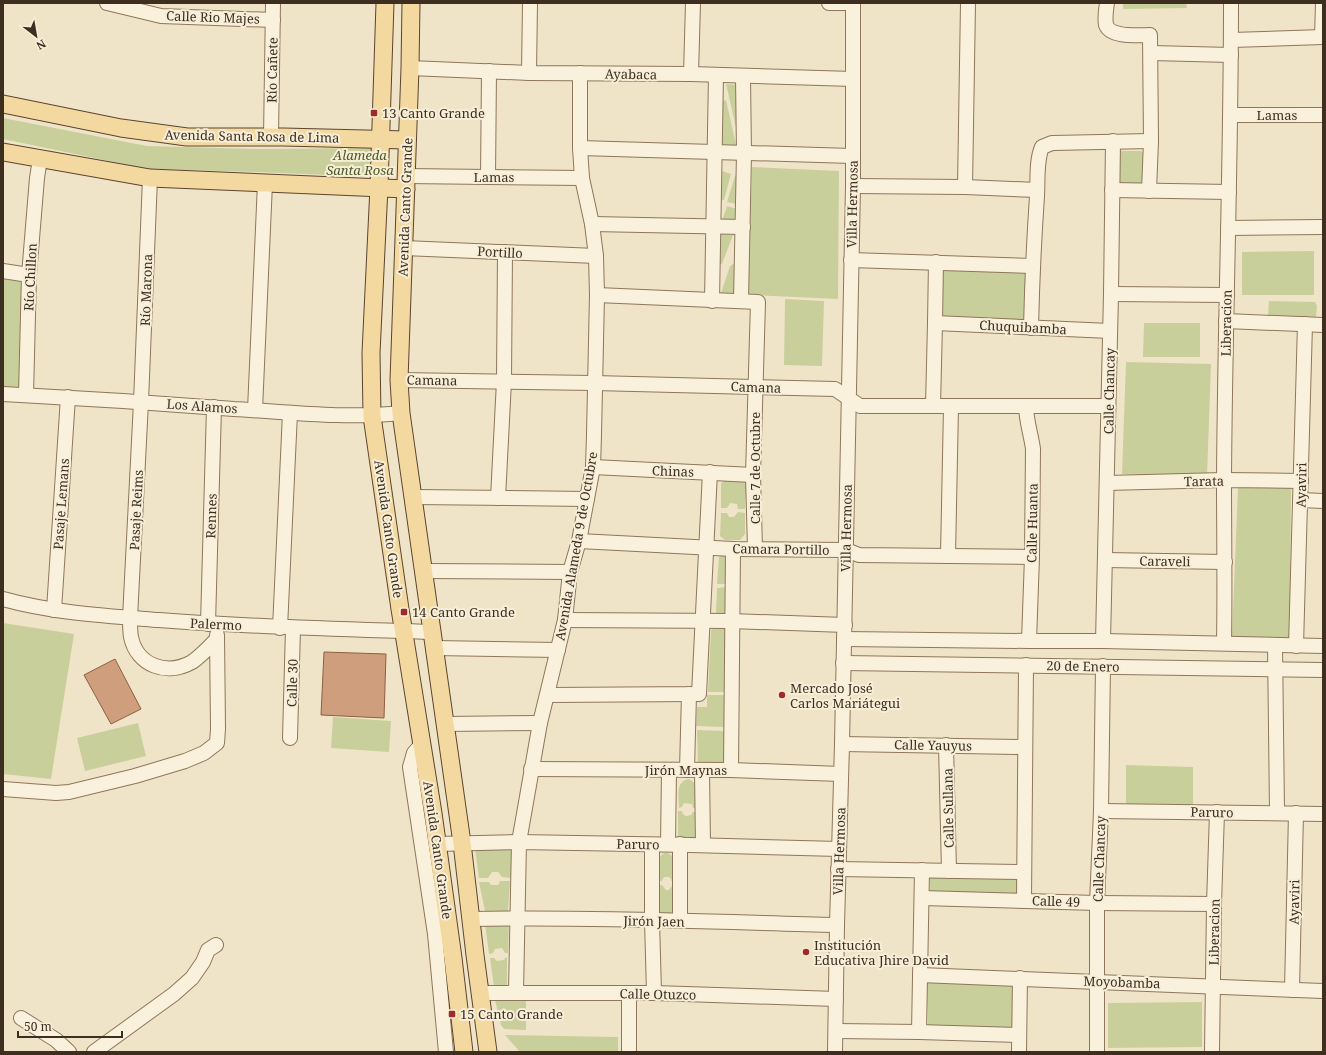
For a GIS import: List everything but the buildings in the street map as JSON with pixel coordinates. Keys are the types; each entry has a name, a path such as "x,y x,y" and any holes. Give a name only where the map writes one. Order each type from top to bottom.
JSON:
{"main road":[{"name":"Avenida Canto Grande","path":"385,3 381,140 371,353 372,416 437,844 464,1052"},
{"name":"Avenida Canto Grande","path":"411,3 400,413 424,571 432,640 446,724 487,1045"},
{"name":"Avenida Santa Rosa de Lima","path":"3,104 114,126 187,137 407,140"},
{"path":"3,152 150,178 379,187 406,182"}],"street":[{"name":"Calle Rio Majes","path":"107,3 273,20"},
{"name":"Río Cañete","path":"271,137 274,3"},
{"path":"529,72 530,3"},
{"path":"691,74 693,3"},
{"path":"829,3 853,3"},
{"name":"Villa Hermosa","path":"835,1052 838,869 842,774 853,186 853,3"},
{"path":"965,187 968,3"},
{"path":"1106,3 1106,25 1112,32 1119,34 1150,35 1151,141 1148,191"},
{"name":"Liberacion","path":"1224,643 1224,480 1231,115 1231,3"},
{"path":"1231,40 1322,37 1323,3"},
{"path":"1151,53 1231,55"},
{"name":"Ayabaca","path":"410,68 853,79"},
{"path":"488,177 489,71"},
{"name":"Avenida Alameda 9 de Octubre","path":"516,992 519,842 540,723 565,620 570,572 579,541 592,467 597,295 596,256 592,224 582,178 580,148 580,73"},
{"path":"712,301 716,75"},
{"path":"597,295 740,301 744,154 743,76"},
{"name":"Lamas","path":"1231,115 1323,115"},
{"path":"1031,328 1037,190 1040,153 1042,147 1052,143 1151,141"},
{"name":"Calle Chancay","path":"1103,641 1106,560 1113,142"},
{"path":"580,148 852,156"},
{"name":"Río Chillon","path":"26,395 29,275 40,159"},
{"name":"Lamas","path":"406,182 488,177 582,178"},
{"name":"Río Marona","path":"142,402 150,178"},
{"path":"255,410 265,183"},
{"path":"853,186 965,187 1037,190"},
{"path":"1112,190 1229,192"},
{"path":"592,224 743,227"},
{"path":"1228,228 1323,227"},
{"name":"Portillo","path":"404,248 596,256"},
{"path":"498,498 504,381 505,252"},
{"path":"851,260 1033,266"},
{"path":"932,406 936,262"},
{"path":"3,271 29,275"},
{"path":"1111,294 1227,295"},
{"name":"Calle 7 de Octubre","path":"740,301 758,302 753,475 755,548"},
{"path":"1226,321 1323,325"},
{"name":"Chuquibamba","path":"935,323 1110,331"},
{"name":"Ayaviri","path":"1296,646 1305,324"},
{"name":"Camana","path":"400,380 835,389 860,406 1108,406"},
{"name":"Los Alamos","path":"3,394 68,397 290,413 372,416 400,413"},
{"name":"Pasaje Lemans","path":"54,610 68,397"},
{"name":"Pasaje Reims","path":"142,402 130,618 131,637 136,650 145,661 158,667 172,668 191,662 217,639"},
{"name":"Calle Huanta","path":"1026,406 1026,415 1033,449 1032,557 1029,641"},
{"name":"Rennes","path":"3,790 56,793 69,792 135,776 185,761 204,753 217,743 217,639 213,624 214,407"},
{"path":"948,556 951,407"},
{"name":"Calle 30","path":"290,413 287,628 290,738"},
{"name":"Chinas","path":"592,467 753,475"},
{"path":"548,695 699,694 704,621 710,472"},
{"name":"Tarata","path":"1107,483 1224,480 1301,481"},
{"path":"413,497 587,499"},
{"path":"1301,500 1323,501"},
{"name":"Camara Portillo","path":"579,541 733,549 846,550 860,555 1032,557"},
{"path":"732,770 733,549"},
{"name":"Caraveli","path":"1106,560 1225,562"},
{"path":"424,571 570,572"},
{"name":"Palermo","path":"3,599 54,610 130,618 287,628 404,631 432,640 558,650"},
{"name":"20 de Enero","path":"565,620 732,621 844,632 1029,641 1224,643 1323,646"},
{"path":"1275,645 1277,812"},
{"name":"20 de Enero","path":"843,663 1323,670"},
{"path":"1024,900 1024,747 1026,665"},
{"name":"Calle Chancay","path":"1097,1052 1097,903 1101,811 1103,666"},
{"path":"687,770 689,694"},
{"path":"446,724 540,723"},
{"path":"422,744 414,753 410,767 435,934 446,1052"},
{"name":"Calle Yauyus","path":"842,744 1024,747"},
{"name":"Calle Sullana","path":"946,746 949,871"},
{"name":"Jirón Maynas","path":"531,769 732,770 842,774"},
{"path":"669,770 680,921"},
{"path":"702,770 703,845"},
{"name":"Paruro","path":"1101,811 1277,812 1323,814"},
{"name":"Liberacion","path":"1212,1052 1217,812"},
{"name":"Ayaviri","path":"1292,990 1296,813"},
{"name":"Paruro","path":"437,844 519,842 652,845 674,844 839,849"},
{"path":"652,845 654,993"},
{"path":"838,869 1023,872"},
{"path":"919,1032 922,870"},
{"name":"Calle 49","path":"922,898 1097,903 1214,904"},
{"name":"Jirón Jaen","path":"471,919 518,918 652,920 837,925"},
{"path":"94,1052 174,994 192,978 203,962 208,950 216,945"},
{"name":"Moyobamba","path":"920,975 1323,991"},
{"path":"1019,1052 1020,978"},
{"name":"Calle Otuzco","path":"480,993 654,993 836,999"},
{"path":"629,993 629,1052"},
{"path":"21,1018 56,1040 69,1052"},
{"path":"836,1030 1019,1036"},
{"path":"487,1045 497,1052"}],"green space":[{"path":"1123,3 1186,3 1187,8 1123,9"},
{"path":"726,84 739,85 737,132"},
{"path":"726,100 736,145 735,147 722,146 723,101"},
{"name":"Alameda Santa Rosa","path":"3,118 147,146 260,149 375,148 374,177 147,169 3,139"},
{"path":"1120,151 1141,151 1143,153 1143,187 1119,184"},
{"path":"752,167 839,171 838,299 748,295"},
{"path":"722,171 731,174 724,200 720,200"},
{"path":"735,176 737,176 736,204 727,202"},
{"path":"727,206 737,209 736,223 722,221"},
{"path":"720,234 733,235 722,264 720,264"},
{"path":"1314,251 1314,295 1242,295 1242,252"},
{"path":"733,264 735,265 734,297 720,296 730,266"},
{"path":"940,266 1029,270 1026,324 941,320"},
{"path":"3,278 23,282 19,388 3,387"},
{"path":"785,299 824,301 822,366 784,365"},
{"path":"1269,301 1315,302 1317,306 1316,317 1268,315"},
{"path":"1144,323 1200,323 1200,357 1143,357"},
{"path":"1126,362 1211,364 1207,477 1122,474"},
{"path":"724,480 743,480 746,484 745,509 738,509 737,504 730,503 727,508 721,508 721,484"},
{"path":"1291,486 1290,638 1233,638 1238,488"},
{"path":"738,512 745,513 745,534 740,540 725,540 720,536 721,513 727,513 729,517 734,517"},
{"path":"721,555 726,556 727,584 717,584 719,557"},
{"path":"727,587 725,615 718,615 716,613 717,588"},
{"path":"3,623 74,634 51,779 3,774"},
{"path":"725,629 725,692 708,692 711,630"},
{"path":"707,695 725,695 724,727 696,726 697,707 707,707"},
{"path":"333,717 391,721 389,752 331,748"},
{"path":"138,723 146,756 85,771 77,738"},
{"path":"697,730 724,731 723,764 698,764"},
{"path":"1126,765 1193,767 1193,808 1126,805"},
{"path":"689,779 696,784 697,808 693,808 692,804 684,803 682,807 679,808 678,794 680,786 685,780"},
{"path":"678,811 682,811 686,816 691,815 693,812 698,812 695,838 681,839 678,836"},
{"path":"475,849 511,849 511,878 502,877 498,872 492,872 488,878 479,878"},
{"path":"664,853 668,853 675,858 676,883 672,882 669,877 664,877 662,881 658,881 658,862"},
{"path":"930,877 1019,879 1019,898 930,896"},
{"path":"500,881 510,881 508,911 485,911 479,882 489,882 491,885 498,885"},
{"path":"657,885 662,885 666,890 669,890 672,886 676,886 674,911 671,914 662,914 657,907"},
{"path":"485,924 509,924 508,953 505,953 502,948 495,949 493,953 489,954"},
{"path":"506,957 507,986 494,987 490,958 494,958 497,961 504,960"},
{"path":"927,982 1015,982 1013,1028 928,1027"},
{"path":"526,999 526,1030 504,1029 501,1025 495,1000"},
{"path":"1202,1002 1202,1047 1108,1048 1108,1003"},
{"path":"505,1035 618,1037 618,1052 520,1052"}],"place":[{"name":"13 Canto Grande","path":"374,113"},
{"name":"14 Canto Grande","path":"404,612"},
{"name":"Mercado José Carlos Mariátegui","path":"782,695"},
{"name":"Institución Educativa Jhire David","path":"806,952"},
{"name":"15 Canto Grande","path":"452,1014"}]}
